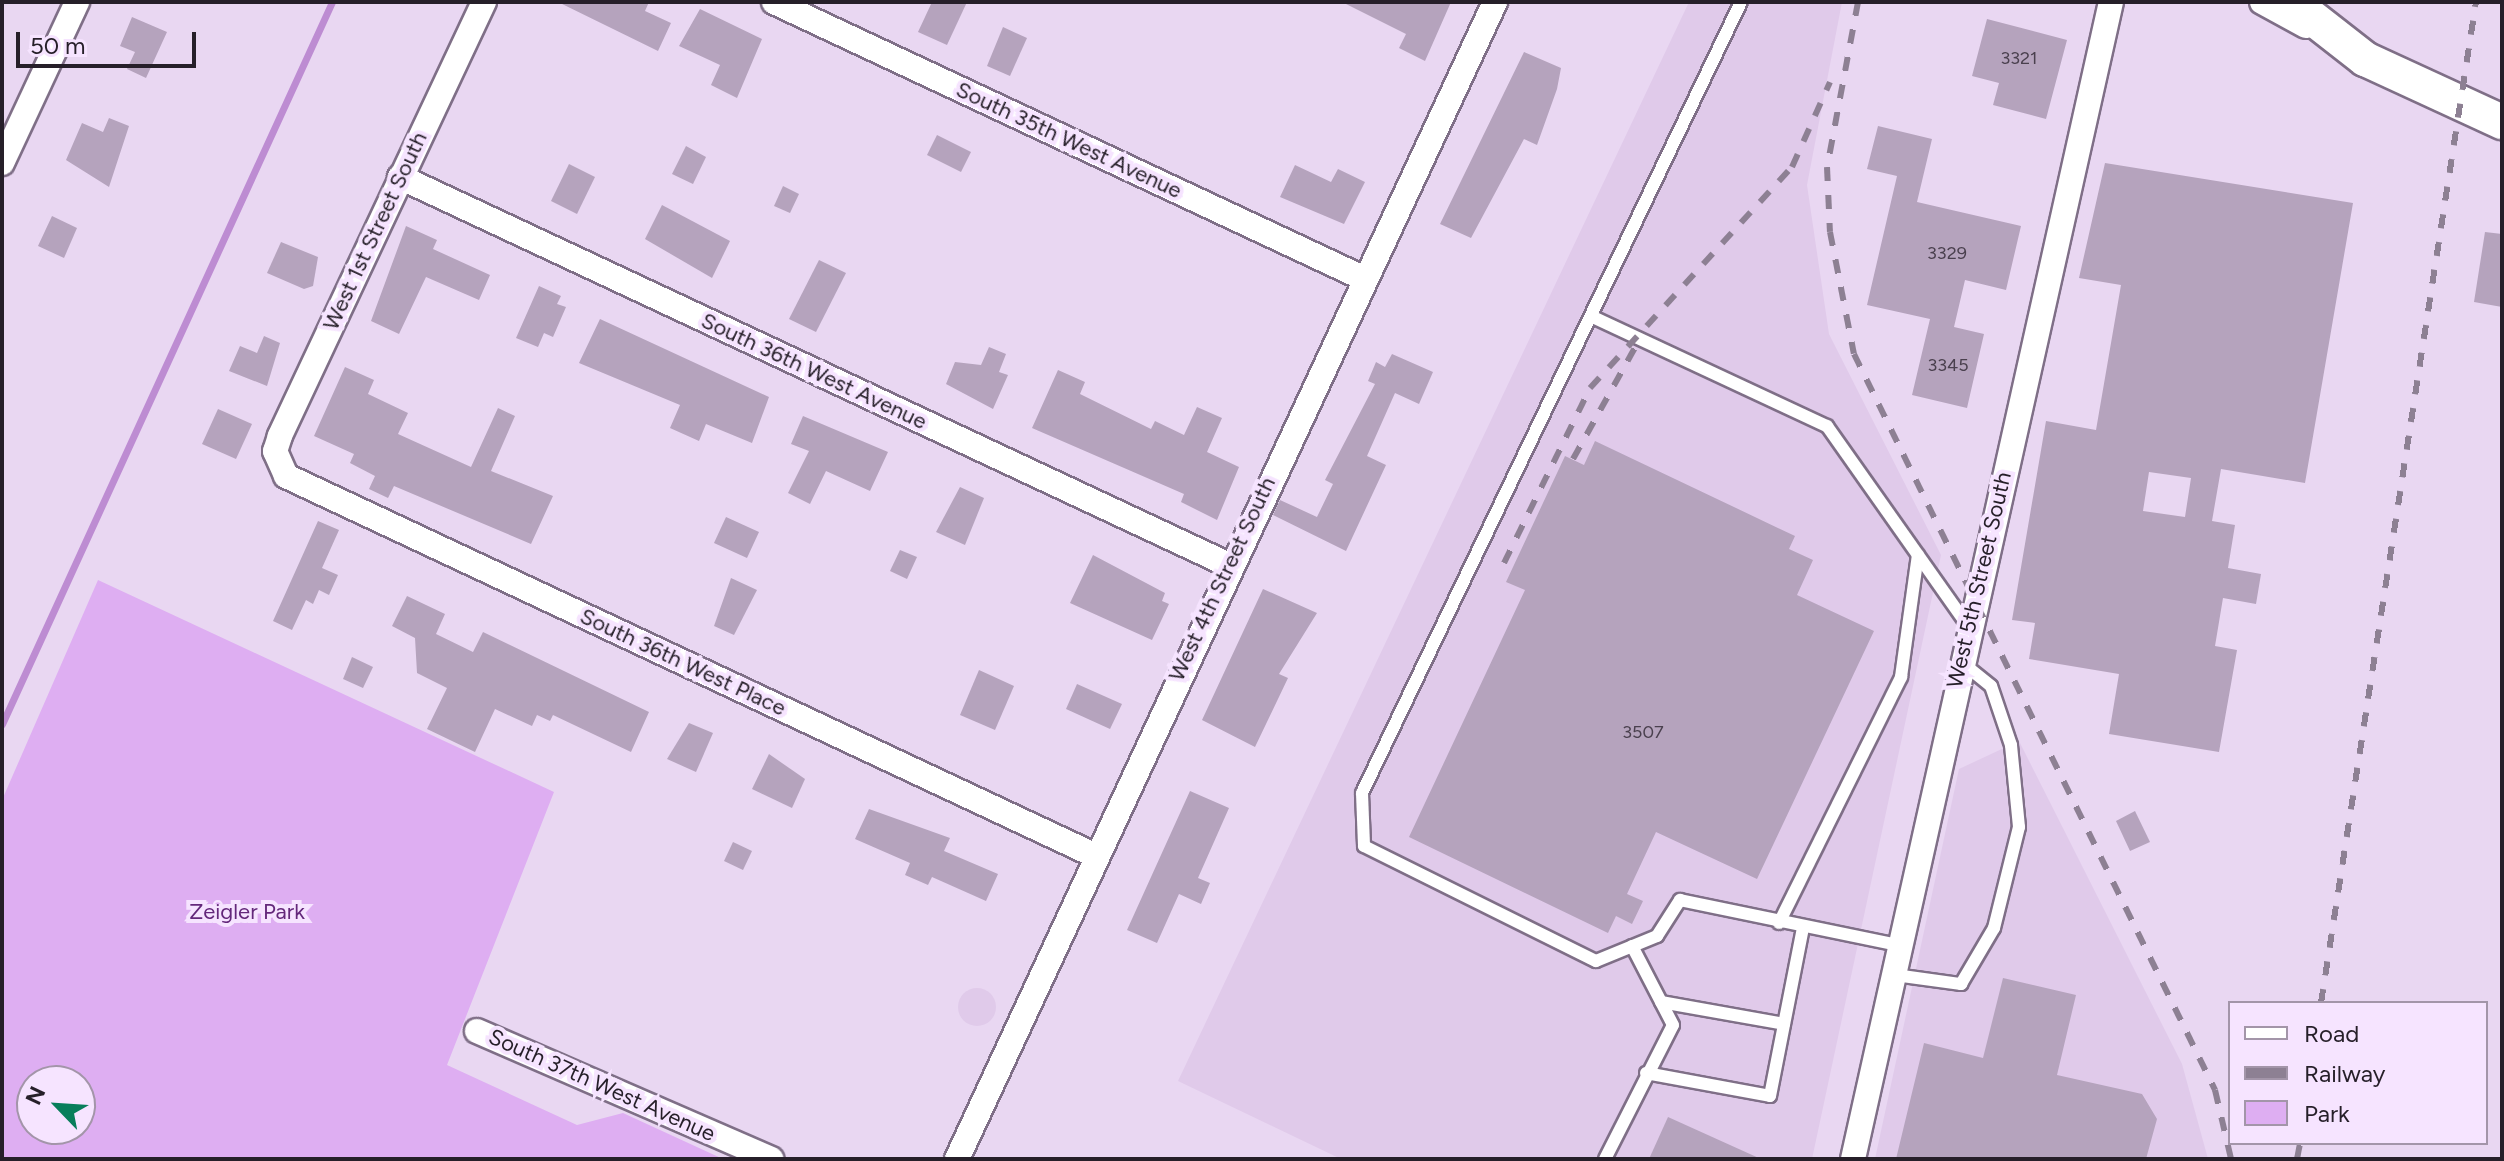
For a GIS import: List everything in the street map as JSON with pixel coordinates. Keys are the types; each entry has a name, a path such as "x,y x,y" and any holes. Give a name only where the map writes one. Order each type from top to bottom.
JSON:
{"main road":[{"path":"2292,2 2365,59 2502,122"}],"street":[{"path":"2,163 8,134 77,2"},
{"name":"West 1st Street South","path":"278,463 280,436 484,2"},
{"name":"South 35th West Avenue","path":"774,2 1365,279"},
{"name":"West 4th Street South","path":"957,1159 1094,855 1495,2"},
{"name":"West 5th Street South","path":"1853,1159 1902,946 1969,627 2111,2"},
{"path":"2262,2 2365,59"},
{"name":"South 36th West Avenue","path":"400,177 1229,565"},
{"name":"South 36th West Place","path":"278,463 301,483 1094,855"},
{"name":"South 37th West Avenue","path":"477,1031 771,1159"}],"lane":[{"path":"1741,2 1595,318 1535,425 1362,793 1364,846 1596,961 1657,936 1680,900 1803,928 1902,946"},
{"path":"1595,318 1827,426 1969,627"},
{"path":"1779,923 1901,677 1918,555"},
{"path":"1895,975 1961,984 1994,928 2019,827 2011,745 1991,686 1962,662"},
{"path":"1646,1073 1770,1096 1803,928"},
{"path":"1605,1159 1673,1025 1632,946"},
{"path":"1661,1002 1784,1024"}],"shaded area":[{"path":"1689,2 1842,2 1807,185 1829,334 1941,555 1812,1159 1341,1159 1178,1081"},
{"path":"2019,741 2182,1064 2208,1159 1875,1159 1959,769"},
{"path":"977,988 991,993 996,1007 991,1021 977,1026 963,1021 958,1007 963,993"}],"green space":[{"name":"Zeigler Park","path":"98,580 554,792 447,1065 577,1125 623,1113 723,1159 2,1159 2,800"}],"building":[{"path":"558,2 649,2 645,11 671,23 658,51"},
{"path":"932,2 967,2 947,45 918,32"},
{"path":"1342,2 1451,2 1425,61 1399,48 1406,34"},
{"path":"700,9 762,39 737,98 711,85 720,65 679,46"},
{"path":"132,17 167,32 146,78 127,69 135,52 120,46"},
{"path":"1987,19 2067,40 2046,119 1993,105 1999,83 1972,76"},
{"path":"1003,27 1027,38 1010,76 987,66"},
{"path":"1524,52 1561,68 1557,89 1537,145 1524,139 1471,238 1440,224"},
{"path":"109,118 129,126 109,187 66,160 82,123 103,132"},
{"path":"1878,126 1932,139 1917,202 2021,226 2006,290 1965,280 1954,327 1984,334 1967,408 1912,395 1930,319 1867,305 1897,176 1867,169"},
{"path":"937,135 971,152 961,172 927,155"},
{"path":"686,146 706,157 693,184 672,174"},
{"path":"2105,163 2353,203 2305,483 2221,469 2212,521 2235,525 2228,568 2261,574 2256,604 2223,598 2215,646 2237,650 2219,752 2109,734 2119,674 2029,659 2035,623 2012,620 2046,421 2096,430 2121,285 2079,278","holes":["2149,472 2191,478 2185,517 2143,511"]},
{"path":"569,164 595,177 577,214 551,201"},
{"path":"1295,165 1331,182 1338,169 1365,182 1344,224 1280,197"},
{"path":"783,186 799,194 790,213 774,206"},
{"path":"662,205 730,241 712,278 645,239"},
{"path":"52,216 77,228 64,258 38,246"},
{"path":"406,226 437,240 433,249 490,275 479,300 426,277 399,334 371,321"},
{"path":"2485,232 2502,234 2502,307 2474,302"},
{"path":"281,242 318,257 313,286 304,289 267,273"},
{"path":"819,260 846,273 816,332 789,319"},
{"path":"539,286 561,296 557,304 566,307 553,337 544,333 538,347 516,338"},
{"path":"600,319 769,397 752,443 706,424 699,441 670,428 680,405 579,363"},
{"path":"264,336 280,343 267,386 229,371 240,346 257,353"},
{"path":"989,347 1006,354 999,372 1008,375 993,409 946,384 955,362 981,365"},
{"path":"1392,354 1433,372 1419,404 1395,393 1367,456 1386,465 1346,551 1273,515 1280,500 1317,517 1333,484 1325,480 1375,384 1368,381 1376,362 1385,367"},
{"path":"345,367 374,380 368,394 408,413 398,434 471,467 498,408 515,416 491,471 553,496 531,544 394,486 388,498 369,489 375,476 350,463 354,454 314,436"},
{"path":"1058,370 1085,382 1080,394 1151,429 1155,421 1184,435 1197,407 1222,418 1207,452 1239,467 1217,520 1181,502 1184,494 1032,428"},
{"path":"218,409 252,424 236,459 202,444"},
{"path":"803,416 888,452 870,491 826,471 810,504 788,493 809,451 791,444"},
{"path":"1595,441 1795,536 1789,549 1813,560 1797,595 1874,631 1757,879 1656,832 1627,894 1643,901 1632,924 1616,916 1608,933 1409,837 1525,590 1506,582 1565,456 1584,465"},
{"path":"960,487 984,498 965,545 936,532"},
{"path":"726,517 759,532 747,558 714,543"},
{"path":"318,521 339,530 322,568 338,575 329,595 319,590 313,604 306,600 292,630 273,621"},
{"path":"900,550 917,557 907,579 890,571"},
{"path":"1093,555 1165,593 1162,601 1169,604 1152,640 1070,603"},
{"path":"731,578 757,590 734,635 714,626"},
{"path":"1263,589 1317,613 1279,674 1288,678 1255,747 1202,720"},
{"path":"407,596 445,614 436,634 473,652 483,632 649,712 631,752 553,715 550,721 537,715 532,726 495,709 475,752 427,729 447,688 417,673 415,638 392,626"},
{"path":"352,657 373,667 363,688 343,679"},
{"path":"979,670 1014,686 995,730 960,715"},
{"path":"1077,684 1122,704 1110,729 1066,709"},
{"path":"689,723 713,733 696,772 667,759"},
{"path":"769,754 805,779 792,808 752,789"},
{"path":"1190,791 1229,808 1198,878 1210,883 1201,904 1179,894 1157,943 1127,930"},
{"path":"869,809 950,838 944,851 998,874 986,901 932,877 928,885 905,875 910,863 855,839"},
{"path":"2135,811 2150,842 2130,851 2116,821"},
{"path":"733,842 752,851 743,870 724,861"},
{"path":"2003,978 2076,995 2057,1075 2142,1094 2157,1119 2146,1159 1896,1159 1924,1043 1983,1058"},
{"path":"1668,1117 1761,1159 1649,1159"}],"waterway":[{"path":"2,724 332,2"}],"railway":[{"path":"1858,2 1827,167 1830,232 1854,354 2215,1090 2231,1159"},
{"path":"2321,1001 2476,2"},
{"path":"1504,563 1590,388 1792,167 1830,82"},
{"path":"1573,459 1636,346"},
{"path":"2297,1159 2300,1145"}]}
